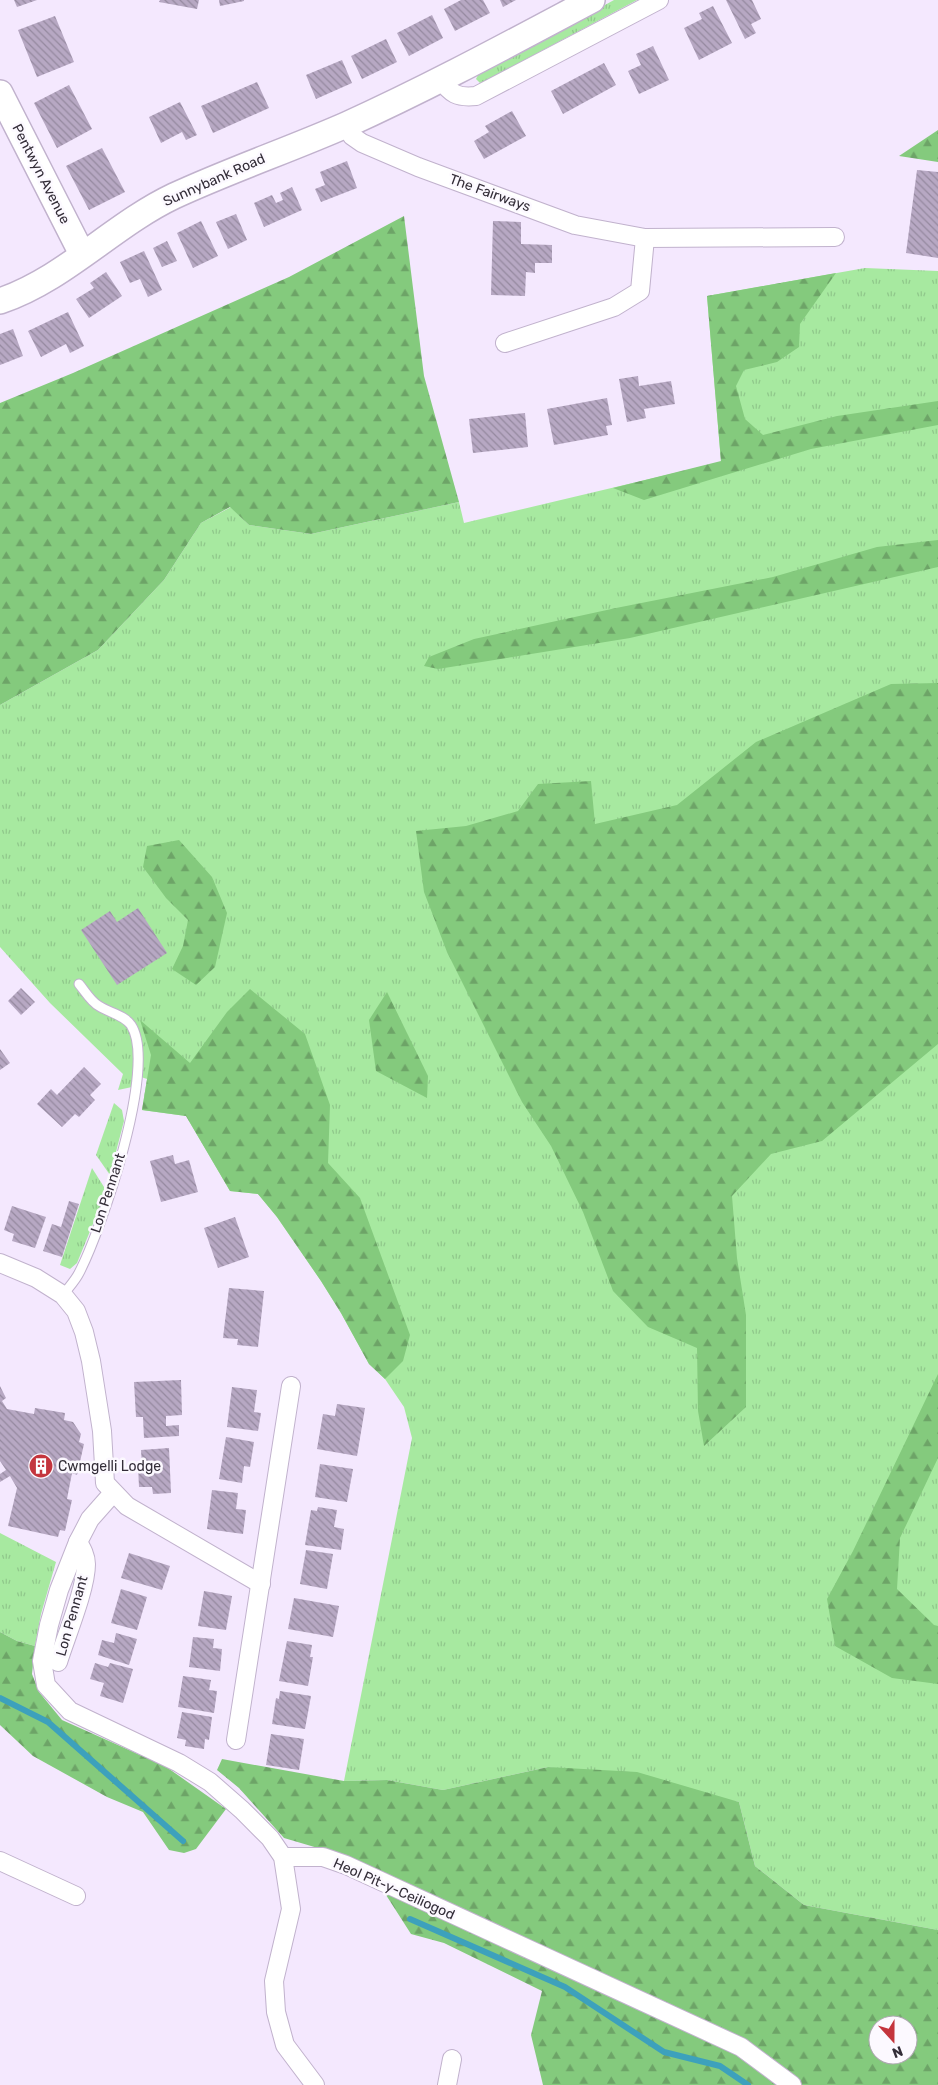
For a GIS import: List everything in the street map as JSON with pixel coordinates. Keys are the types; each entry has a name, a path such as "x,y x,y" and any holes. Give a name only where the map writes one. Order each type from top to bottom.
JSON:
{"street":[{"name":"Sunnybank Road","path":"0,301 34,287 139,215 173,196 346,124 440,79 592,0"},
{"path":"440,79 448,90 462,97 476,96 659,0"},
{"name":"Pentwyn Avenue","path":"0,94 82,254"},
{"name":"The Fairways","path":"346,124 352,136 362,143 418,167 575,225 645,238 835,237"},
{"path":"505,343 614,307 640,291 645,238"},
{"path":"0,1264 36,1278 63,1295 76,1311 84,1332 102,1431 105,1483 113,1493 127,1506 261,1584"},
{"path":"236,1740 291,1386"},
{"path":"113,1493 90,1518 78,1542 59,1590 49,1625 42,1661 46,1686 70,1711 180,1763 210,1782 264,1832 283,1857 292,1909 274,1981 276,2012 285,2045 315,2085"},
{"name":"Lon Pennant","path":"58,1662 80,1594 86,1563 84,1551 78,1542"},
{"name":"Heol Pit-y-Ceiliogod","path":"283,1857 323,1857 346,1865 740,2047 792,2085"},
{"path":"0,1860 76,1896"},
{"path":"447,2085 452,2059"}],"lane":[{"name":"Lon Pennant","path":"63,1295 78,1274 105,1209 126,1138 137,1086 138,1046 132,1026 122,1017 97,1006 79,984"}],"green space":[{"path":"614,0 637,0 485,81 480,83 476,79 478,75"},
{"path":"938,130 938,162 899,156"},
{"path":"404,216 424,376 459,502 311,534 249,525 230,507 201,523 164,580 98,650 0,705 0,403 73,373 289,277"},
{"path":"865,268 938,271 938,1930 804,1905 755,1866 739,1802 548,1767 443,1790 387,1780 344,1781 412,1438 404,1407 385,1379 369,1364 321,1281 277,1217 258,1194 230,1191 186,1116 142,1110 147,1079 138,1076 132,1087 118,1090 123,1074 50,1003 0,947 0,705 98,650 164,580 201,523 231,507 249,525 311,534 459,502 464,523 721,462 707,296"},
{"path":"836,273 800,324 799,347 777,362 744,370 736,386 745,419 763,435 837,416 938,401 938,425 811,449 644,500 613,488 721,461 707,296"},
{"path":"938,540 938,567 630,638 438,669 424,666 429,657 474,639 616,608 773,577 877,547"},
{"path":"938,683 938,1044 822,1141 771,1154 732,1196 737,1258 746,1315 746,1407 704,1446 698,1411 697,1348 648,1327 613,1291 583,1212 551,1146 522,1102 447,952 424,892 416,831 466,826 518,811 538,784 591,781 595,824 677,805 756,742 891,684"},
{"path":"179,840 212,877 227,913 215,967 196,985 172,969 183,946 188,920 166,898 143,867 147,846"},
{"path":"250,989 305,1034 330,1105 328,1163 360,1198 410,1335 403,1361 385,1379 369,1364 321,1281 277,1217 258,1194 230,1191 186,1116 142,1110 151,1055 140,1020 190,1063 227,1012"},
{"path":"387,992 428,1076 427,1098 376,1071 369,1020"},
{"path":"114,1103 122,1110 124,1121 110,1175 96,1155"},
{"path":"92,1168 104,1187 104,1197 77,1263 70,1269 60,1265"},
{"path":"938,1374 938,1458 900,1538 897,1589 934,1625 938,1626 938,1684 892,1678 835,1646 827,1599 853,1551"},
{"path":"0,1533 56,1562 41,1614 35,1646 17,1641 0,1632"},
{"path":"0,1632 17,1641 35,1646 32,1674 39,1692 62,1720 165,1766 226,1809 196,1849 184,1853 169,1850 143,1812 107,1797 33,1756 0,1725"},
{"path":"222,1759 344,1781 387,1780 443,1790 548,1767 637,1772 739,1802 755,1866 804,1905 938,1930 938,2085 543,2085 531,2035 542,1991 444,1943 411,1934 370,1870 328,1851 284,1838 239,1788 217,1770"}],"building":[{"path":"14,0 37,0 17,7"},
{"path":"160,0 199,0 197,9 159,2"},
{"path":"219,0 244,0 244,1 220,6"},
{"path":"461,0 483,0 490,13 455,31 444,9"},
{"path":"500,0 516,0 503,7"},
{"path":"726,0 752,0 761,19 751,24 756,33 745,39"},
{"path":"713,6 732,43 699,60 684,28 702,19 699,13"},
{"path":"432,15 443,38 409,56 397,33"},
{"path":"55,16 74,62 37,77 18,30"},
{"path":"386,39 397,62 362,79 351,56"},
{"path":"653,46 669,80 639,94 628,71 641,65 636,54"},
{"path":"342,60 352,83 316,99 306,75"},
{"path":"604,63 616,85 563,114 551,91"},
{"path":"257,82 269,108 213,133 201,106"},
{"path":"69,85 92,129 57,148 34,103"},
{"path":"180,102 197,135 186,140 182,132 161,143 149,117"},
{"path":"512,111 526,136 484,159 474,141 489,132 485,126"},
{"path":"102,148 125,192 89,210 66,166"},
{"path":"347,161 357,188 321,202 315,189 325,185 320,172"},
{"path":"917,170 938,172 938,258 906,253"},
{"path":"292,187 302,210 264,227 254,203 272,195 276,203 283,200 280,193"},
{"path":"236,214 247,240 228,249 216,222"},
{"path":"201,221 218,256 193,268 177,233"},
{"path":"493,221 521,222 521,244 552,245 552,263 535,263 535,273 526,272 525,296 491,295"},
{"path":"167,241 177,261 162,267 153,248"},
{"path":"144,251 162,290 148,297 140,279 130,283 120,262"},
{"path":"106,272 122,296 89,318 76,299 94,288 90,283"},
{"path":"68,312 84,346 70,353 66,344 41,357 28,331"},
{"path":"13,329 23,356 0,365 0,334"},
{"path":"638,376 639,386 671,381 675,404 644,409 646,418 627,422 619,379"},
{"path":"607,398 612,425 606,426 608,435 554,445 547,409"},
{"path":"525,413 528,447 473,453 469,419"},
{"path":"138,908 167,953 117,985 81,930 110,911 117,922"},
{"path":"21,988 35,1002 21,1015 8,1001"},
{"path":"0,1049 10,1063 0,1070"},
{"path":"84,1067 101,1084 90,1095 95,1100 79,1117 75,1114 62,1127 37,1104 51,1089 57,1095"},
{"path":"173,1155 175,1164 189,1160 198,1192 161,1202 150,1161"},
{"path":"69,1201 79,1204 62,1257 43,1251 52,1224 61,1227"},
{"path":"12,1206 46,1217 35,1248 12,1241 14,1234 4,1230"},
{"path":"235,1217 249,1257 218,1268 204,1228"},
{"path":"229,1288 264,1291 258,1347 237,1345 238,1339 223,1338"},
{"path":"181,1380 182,1415 166,1416 166,1426 179,1425 179,1436 144,1438 143,1417 136,1417 134,1382"},
{"name":"Cwmgelli Lodge","path":"0,1386 6,1398 2,1401 7,1409 34,1414 35,1408 65,1413 64,1420 73,1422 81,1434 79,1442 84,1444 77,1475 72,1473 67,1499 72,1500 65,1531 60,1530 58,1537 8,1526 17,1488 10,1476 0,1482 0,1474 6,1470 0,1461"},
{"path":"232,1387 257,1390 254,1412 261,1413 258,1431 227,1427"},
{"path":"337,1404 365,1408 357,1456 317,1449 323,1414 335,1416"},
{"path":"226,1437 254,1442 250,1467 244,1466 242,1483 219,1479"},
{"path":"169,1448 171,1493 153,1494 152,1487 139,1487 138,1466 142,1466 141,1450"},
{"path":"320,1464 353,1469 347,1502 315,1497"},
{"path":"212,1490 238,1493 236,1509 246,1510 243,1534 207,1529"},
{"path":"318,1507 337,1510 334,1527 344,1529 341,1550 305,1545 311,1510 317,1511"},
{"path":"306,1550 333,1554 327,1589 300,1584"},
{"path":"129,1553 170,1566 162,1590 121,1578"},
{"path":"121,1589 147,1597 137,1630 111,1623"},
{"path":"204,1591 232,1596 226,1630 198,1626"},
{"path":"294,1598 339,1606 333,1637 288,1629"},
{"path":"116,1633 137,1639 129,1665 98,1655 102,1640 114,1643"},
{"path":"193,1637 214,1639 213,1648 222,1649 220,1671 189,1667"},
{"path":"287,1641 312,1645 310,1657 313,1657 308,1686 279,1681"},
{"path":"95,1663 108,1667 110,1663 133,1669 123,1703 100,1696 104,1683 90,1679"},
{"path":"183,1676 211,1680 209,1690 217,1691 214,1713 178,1707"},
{"path":"280,1691 311,1696 305,1729 272,1724 276,1698 279,1699"},
{"path":"182,1712 212,1717 209,1740 205,1739 204,1749 185,1746 186,1740 177,1738"},
{"path":"271,1734 304,1739 299,1770 266,1765"}],"waterway":[{"path":"0,1698 48,1722 183,1841"},
{"path":"410,1919 565,1987 664,2052 720,2066 748,2085"}],"place":[{"name":"Cwmgelli Lodge","path":"41,1466"}]}
